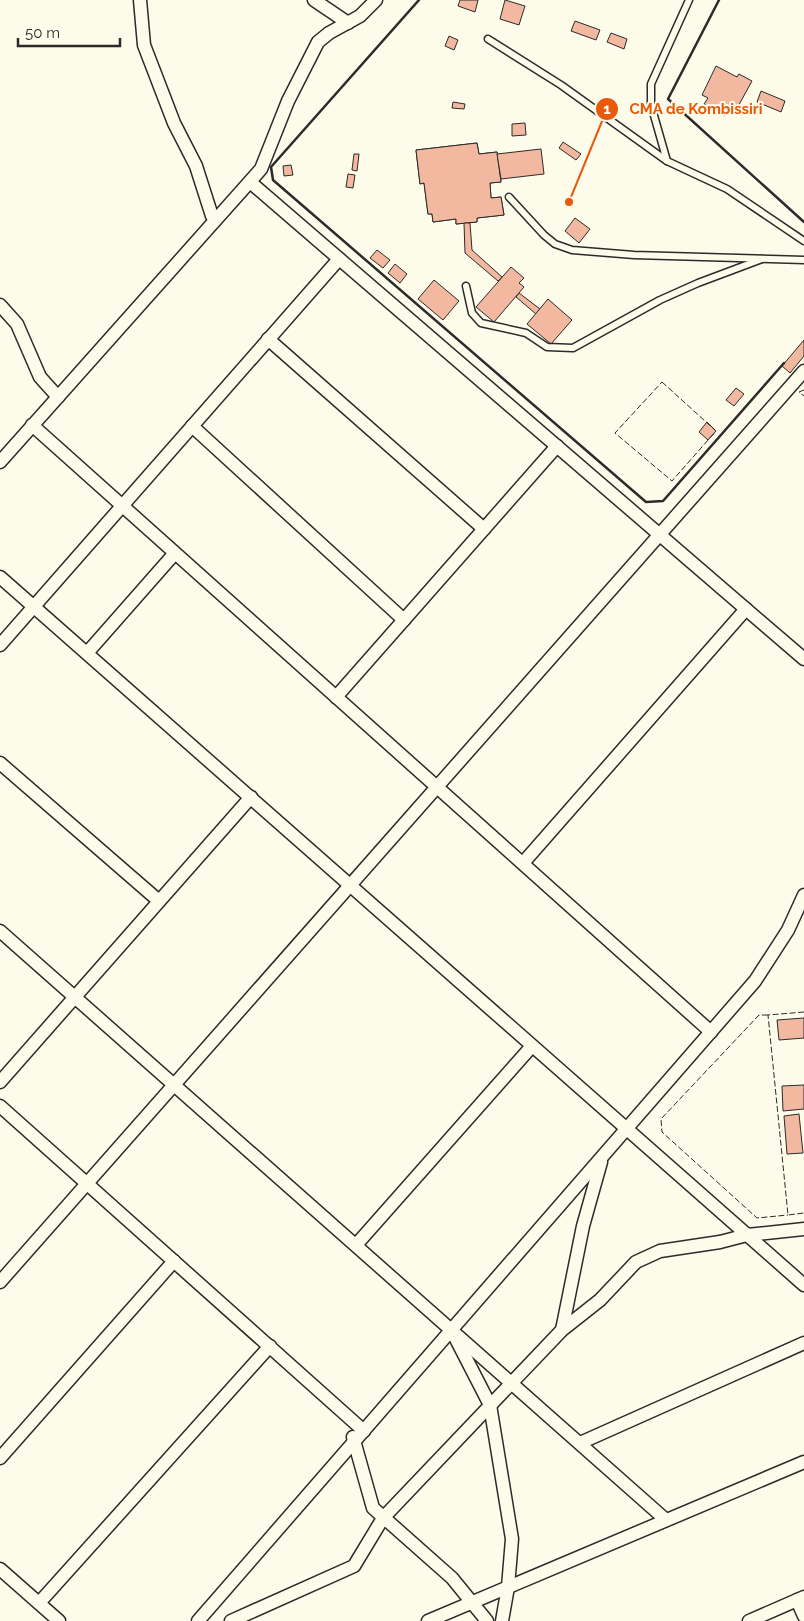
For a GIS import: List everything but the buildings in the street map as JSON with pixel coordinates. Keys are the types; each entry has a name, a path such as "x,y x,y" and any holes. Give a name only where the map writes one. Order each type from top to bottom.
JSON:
{"street":[{"path":"140,0 144,45 174,122 196,166 212,216"},
{"path":"314,0 348,23"},
{"path":"0,462 261,169 288,100 318,42 360,16 376,0"},
{"path":"250,182 804,659"},
{"path":"0,645 339,258"},
{"path":"0,305 17,324 40,377 58,397"},
{"path":"268,339 484,529"},
{"path":"0,1282 804,371"},
{"path":"32,425 712,1032"},
{"path":"192,426 404,620"},
{"path":"336,697 557,446"},
{"path":"87,653 175,553"},
{"path":"0,577 804,1285"},
{"path":"523,863 746,609"},
{"path":"0,763 159,901"},
{"path":"0,1082 251,797"},
{"path":"198,1621 755,981 788,930 804,895"},
{"path":"788,930 804,923"},
{"path":"0,931 666,1520"},
{"path":"356,1245 532,1046"},
{"path":"0,1106 364,1431"},
{"path":"562,1330 583,1226 602,1158"},
{"path":"231,1621 354,1566 383,1518 562,1330 600,1300 636,1262 660,1251 720,1242 747,1235 804,1229"},
{"path":"0,1458 174,1261"},
{"path":"452,1330 490,1405 512,1539 508,1587 502,1621"},
{"path":"580,1443 804,1344"},
{"path":"39,1603 270,1346"},
{"path":"345,1413 373,1508 476,1600 492,1621"},
{"path":"428,1621 804,1462"},
{"path":"0,1569 59,1621"},
{"path":"749,1621 801,1599 804,1616"},
{"path":"476,1600 487,1621"}],"lane":[{"path":"667,161 651,105 652,84 689,0"},
{"path":"488,39 561,85 667,161 727,189 804,241"},
{"path":"509,197 544,235 555,244 572,250 634,256 804,260"},
{"path":"466,286 472,313 480,323 526,333 547,347 573,348 668,297 762,259"}],"fence":[{"path":"662,382 716,431 672,481 615,433 662,382"},
{"path":"804,390 799,392 804,396"},
{"path":"804,1012 768,1015 788,1215 804,1213"},
{"path":"768,1015 759,1015 661,1119 662,1132 757,1218 788,1215"}],"wall":[{"path":"419,0 271,167 273,180 646,502 663,501 784,363"},
{"path":"719,0 668,99 804,222"}],"place":[{"name":"CMA de Kombissiri","path":"569,202"}]}
